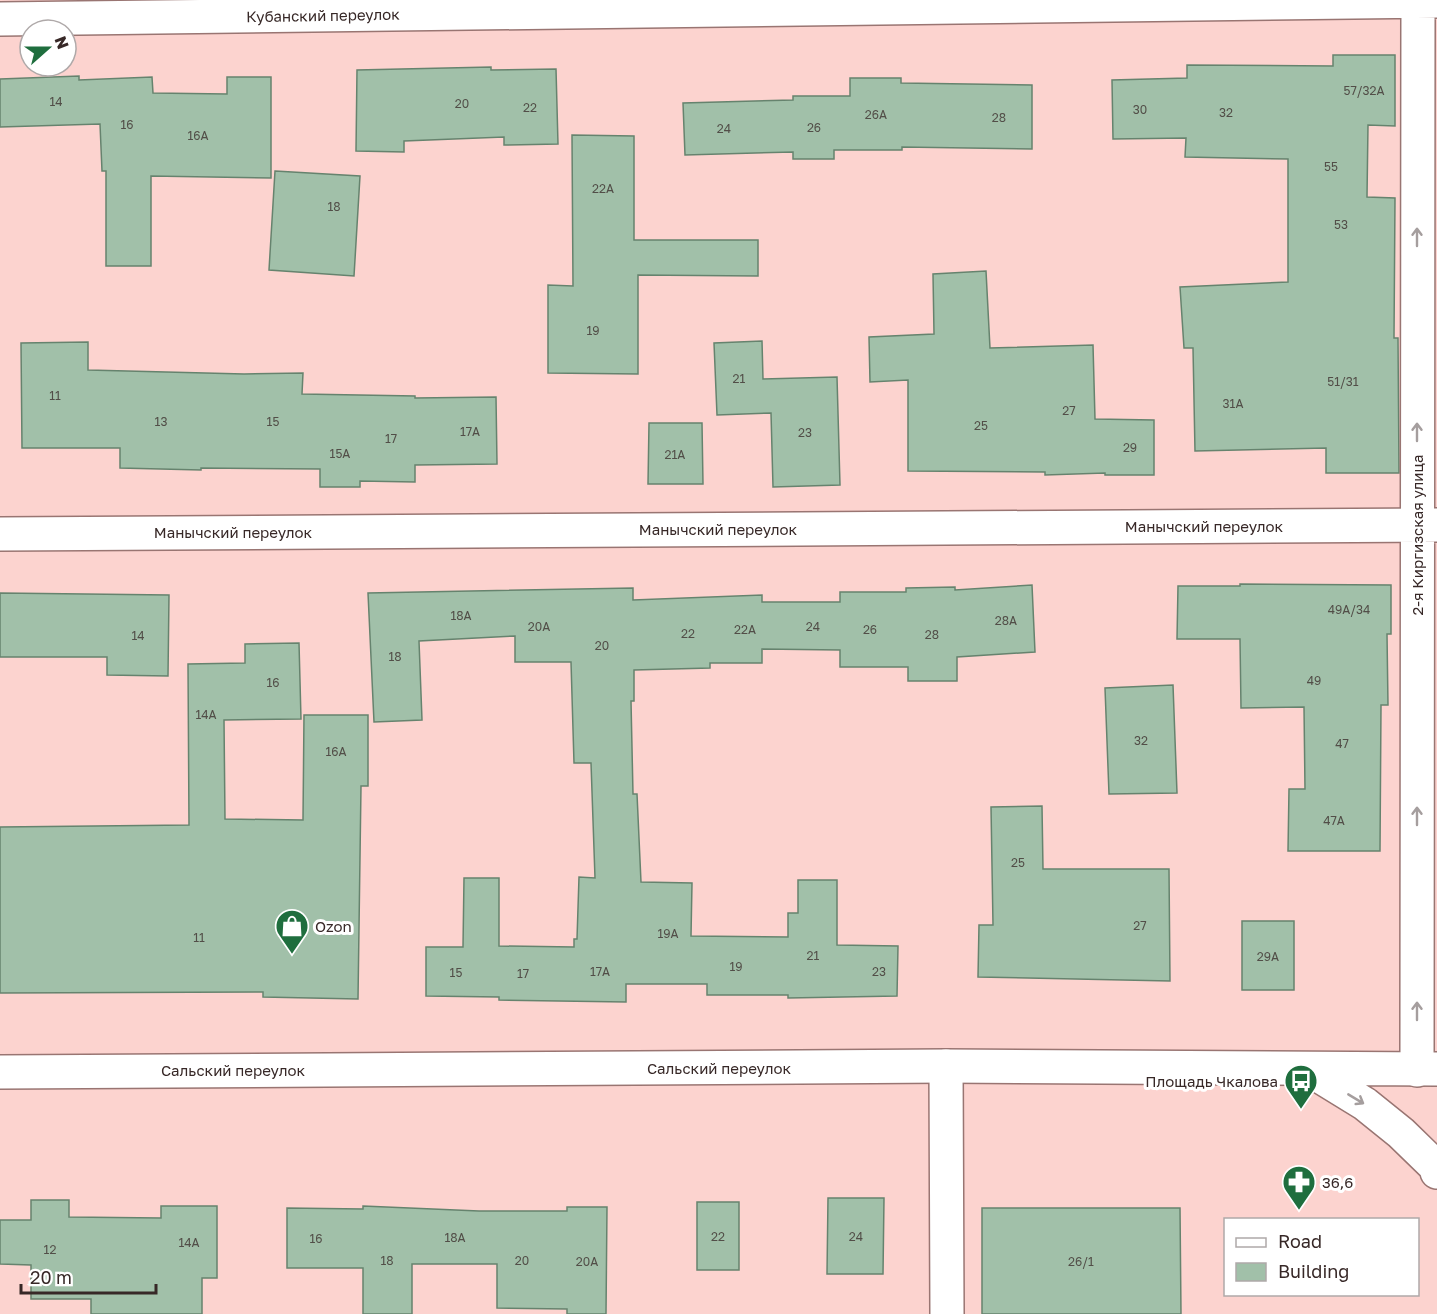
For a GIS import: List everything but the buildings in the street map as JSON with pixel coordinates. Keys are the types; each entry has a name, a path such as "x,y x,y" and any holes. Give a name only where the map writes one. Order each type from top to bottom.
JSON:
{"street":[{"name":"Кубанский переулок","path":"0,19 1424,1"},
{"name":"2-я Киргизская улица","path":"1424,1 1427,1070"},
{"name":"Манычский переулок","path":"0,534 1427,525"},
{"name":"Сальский переулок","path":"0,1072 946,1066 1427,1070"},
{"path":"946,1066 947,1314"},
{"path":"1306,1068 1365,1104 1401,1133 1437,1167"}],"place":[{"name":"Ozon","path":"292,955"},
{"name":"Площадь Чкалова","path":"1301,1110"},
{"name":"36,6","path":"1299,1211"}]}
